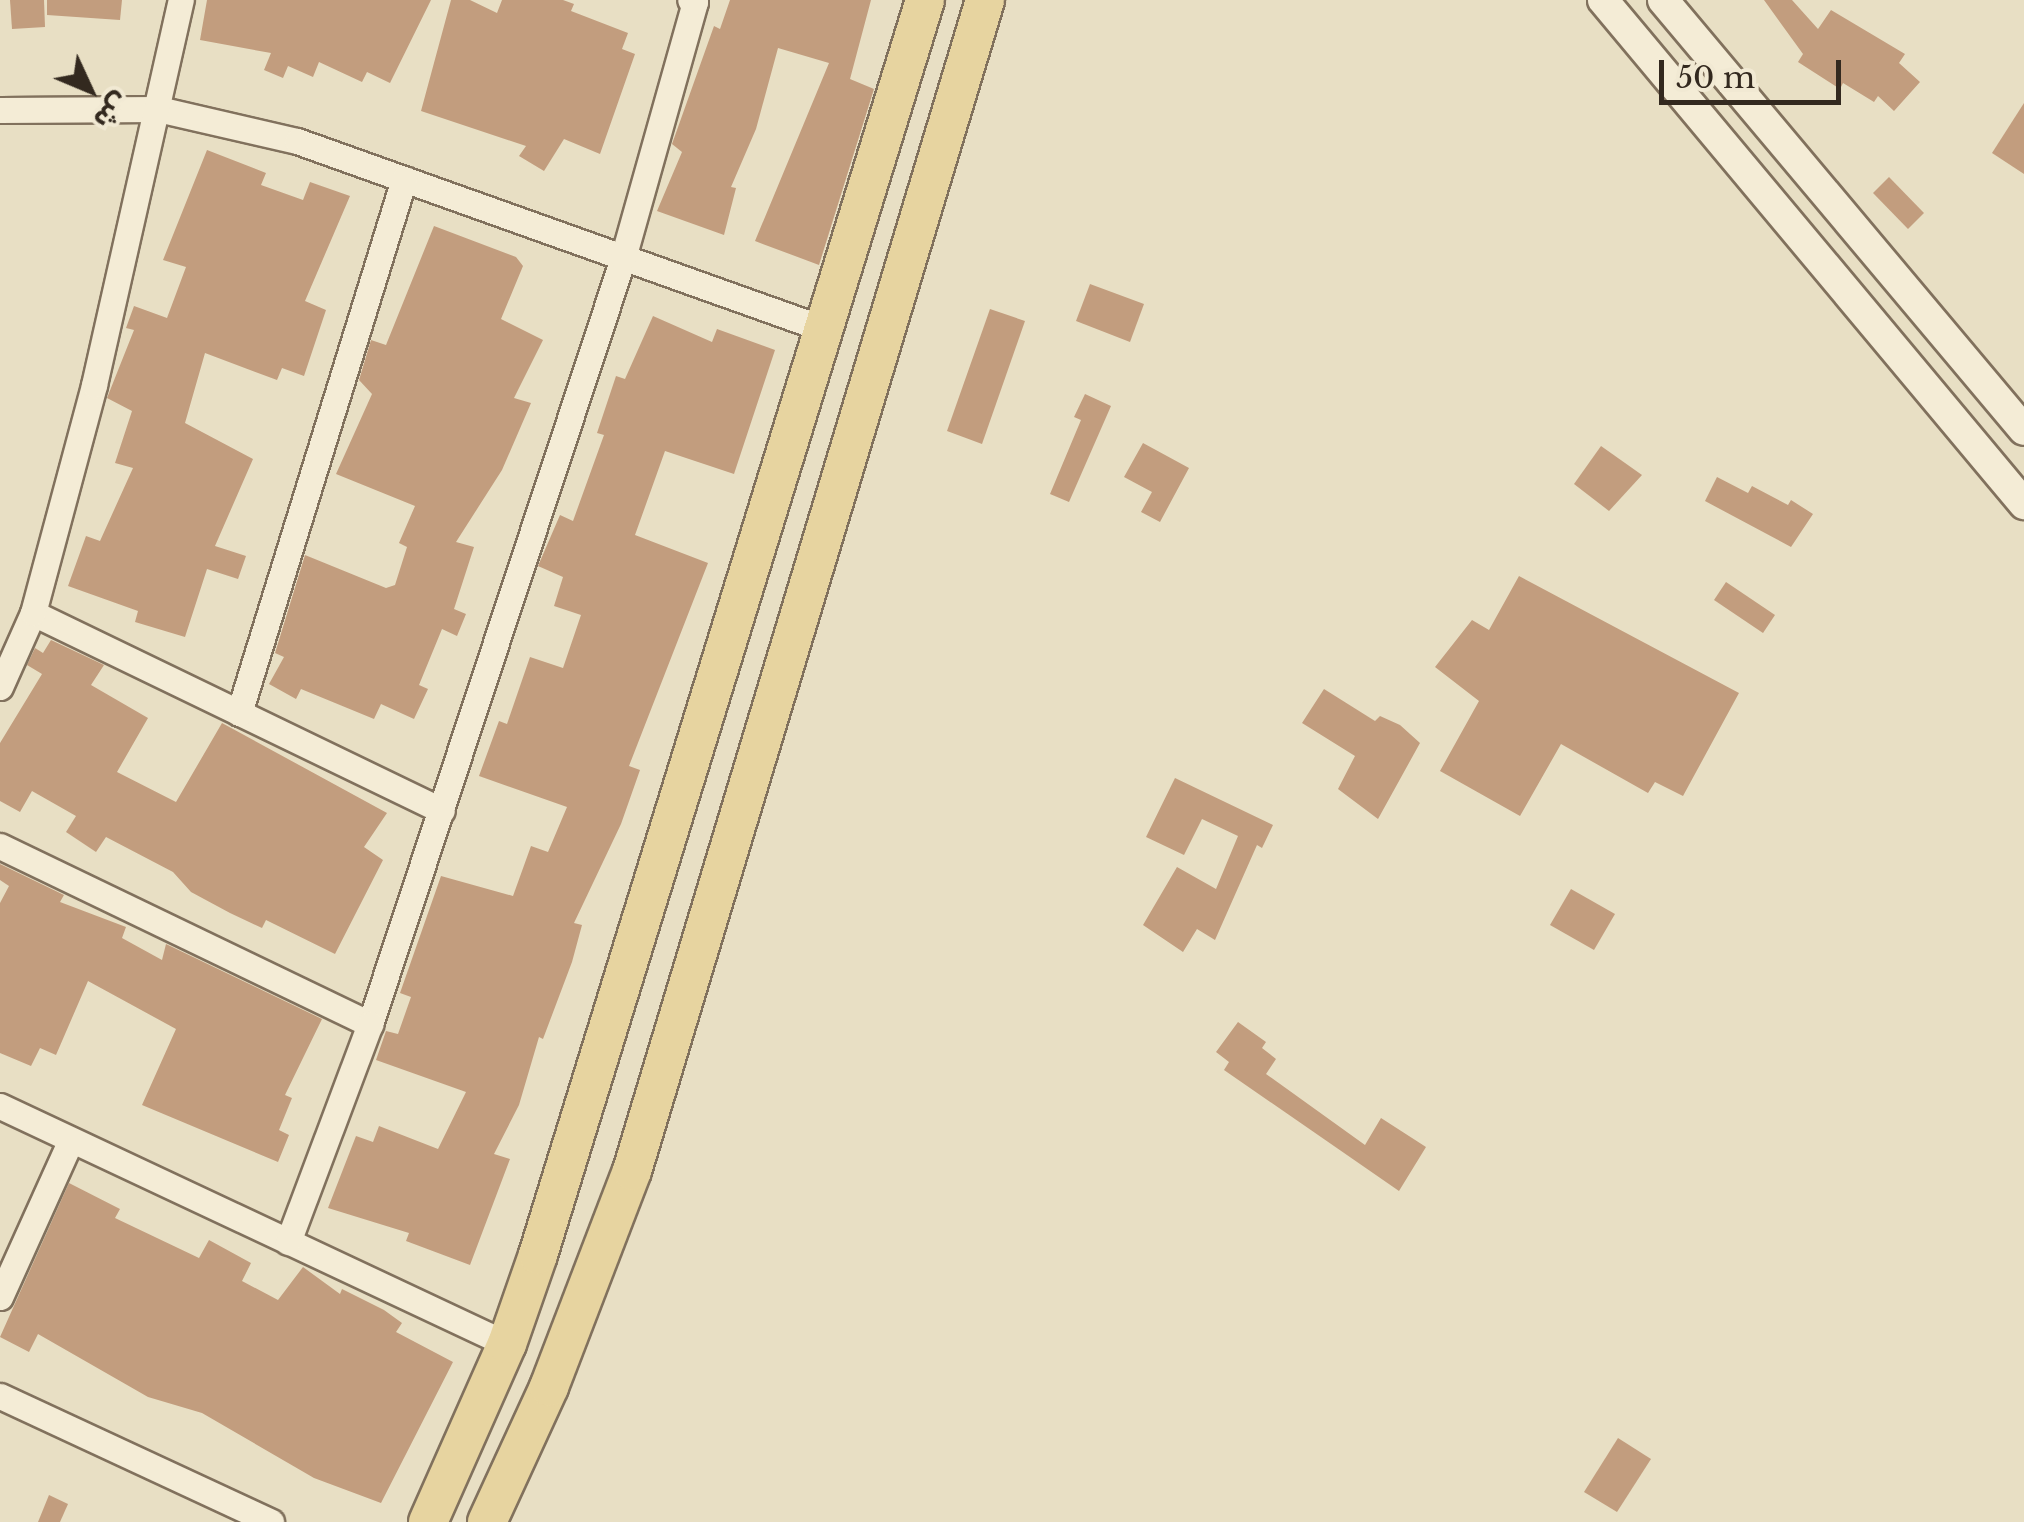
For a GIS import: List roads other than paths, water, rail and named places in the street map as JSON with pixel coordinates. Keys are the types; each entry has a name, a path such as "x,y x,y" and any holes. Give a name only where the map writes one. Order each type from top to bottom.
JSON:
{"main road":[{"path":"428,1522 507,1344 925,0"},
{"path":"488,1522 549,1387 632,1171 984,0"}],"street":[{"path":"0,687 33,614 158,109 181,0"},
{"path":"1603,0 2024,504"},
{"path":"1662,0 2024,430"},
{"path":"288,1242 370,1024 623,258 694,1"},
{"path":"0,110 158,109 296,141 824,329"},
{"path":"239,713 404,180"},
{"path":"33,614 442,810"},
{"path":"0,846 370,1024"},
{"path":"0,1106 507,1344"},
{"path":"0,1298 71,1140"},
{"path":"0,1396 272,1522"}]}
